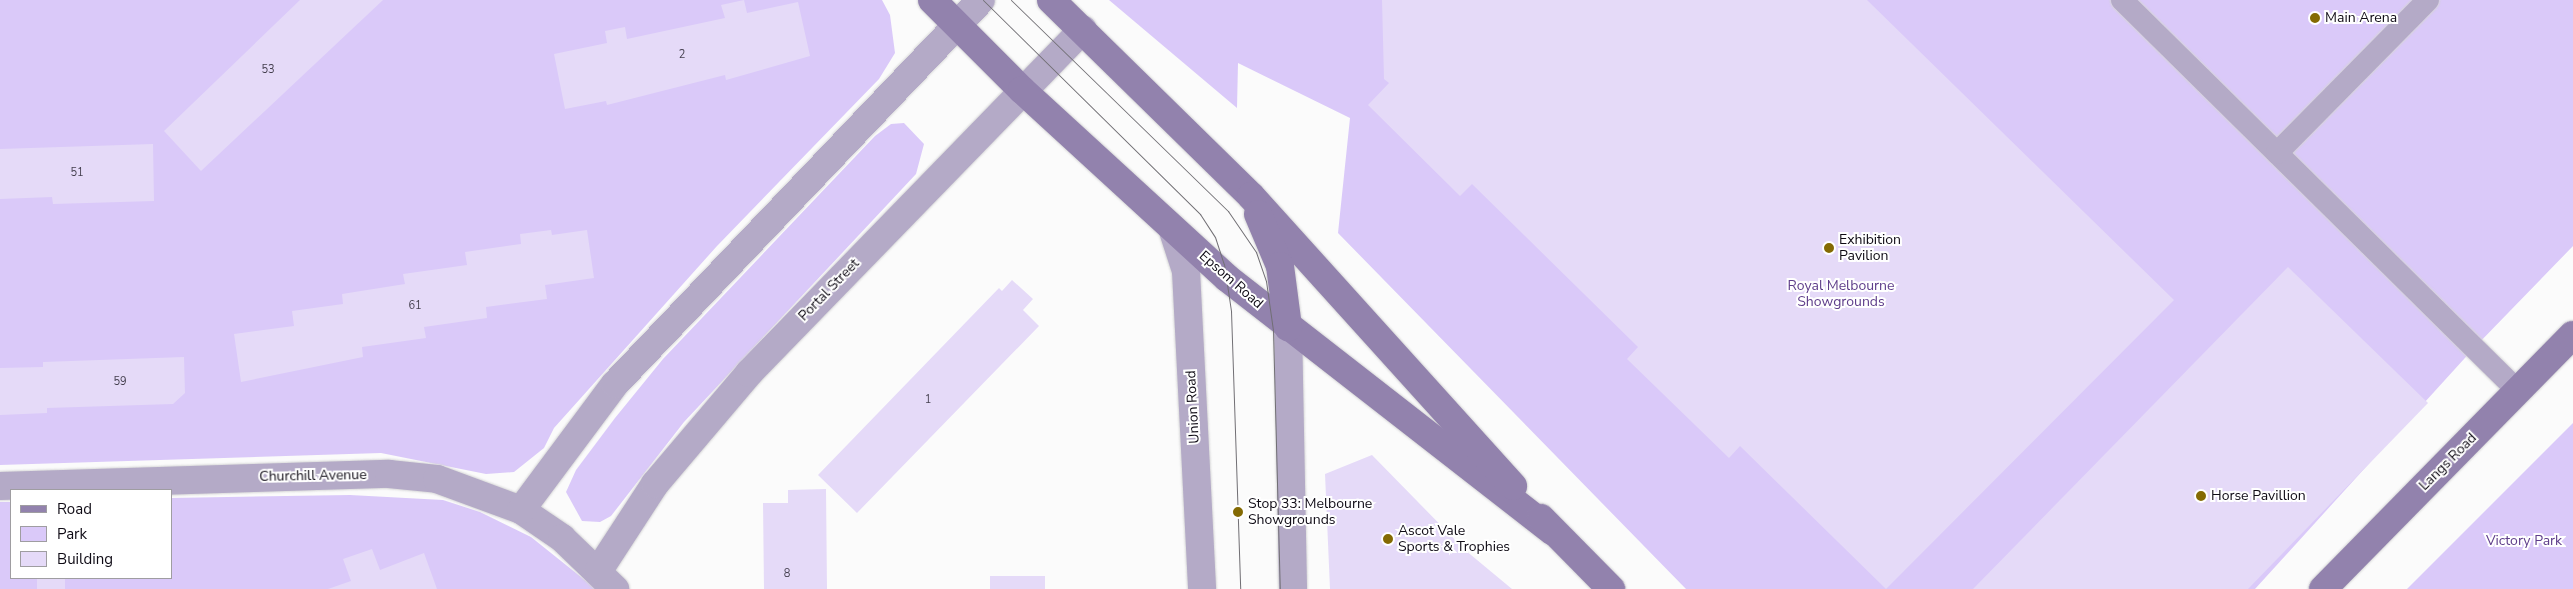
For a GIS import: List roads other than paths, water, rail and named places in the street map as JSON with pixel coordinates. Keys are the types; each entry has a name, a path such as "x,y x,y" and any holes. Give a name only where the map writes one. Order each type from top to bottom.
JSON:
{"main road":[{"name":"Epsom Road","path":"932,0 1022,90 1172,228 1288,327 1553,532"},
{"name":"Epsom Road","path":"1051,0 1238,184 1352,302 1553,532 1605,587"},
{"path":"1238,184 1249,197 1274,248 1288,327"},
{"name":"Langs Road","path":"2322,589 2573,335"}],"street":[{"path":"521,510 615,384 982,0"},
{"name":"Portal Street","path":"607,580 655,484 696,432 1022,90 1083,30"},
{"name":"Union Road","path":"1172,228 1186,271 1202,589"},
{"path":"1288,327 1293,589"},
{"name":"Churchill Avenue","path":"0,486 389,474 437,479 521,510 607,580"}],"lane":[{"path":"2122,0 2518,391"},
{"path":"2277,153 2428,0"}],"tram line":[{"path":"983,0 1200,214 1215,237 1224,264 1231,311 1240,589"},
{"path":"1011,0 1228,211 1256,252 1266,281 1273,330 1280,589"}],"place":[{"name":"Main Arena","path":"2315,18"},
{"name":"Exhibition Pavilion","path":"1829,248"},
{"name":"Horse Pavillion","path":"2201,496"},
{"name":"Stop 33: Melbourne Showgrounds","path":"1238,512"},
{"name":"Ascot Vale Sports & Trophies","path":"1388,539"}],"park label":[{"name":"Royal Melbourne Showgrounds","path":"1841,294"},
{"name":"Victory Park","path":"2524,541"}]}
